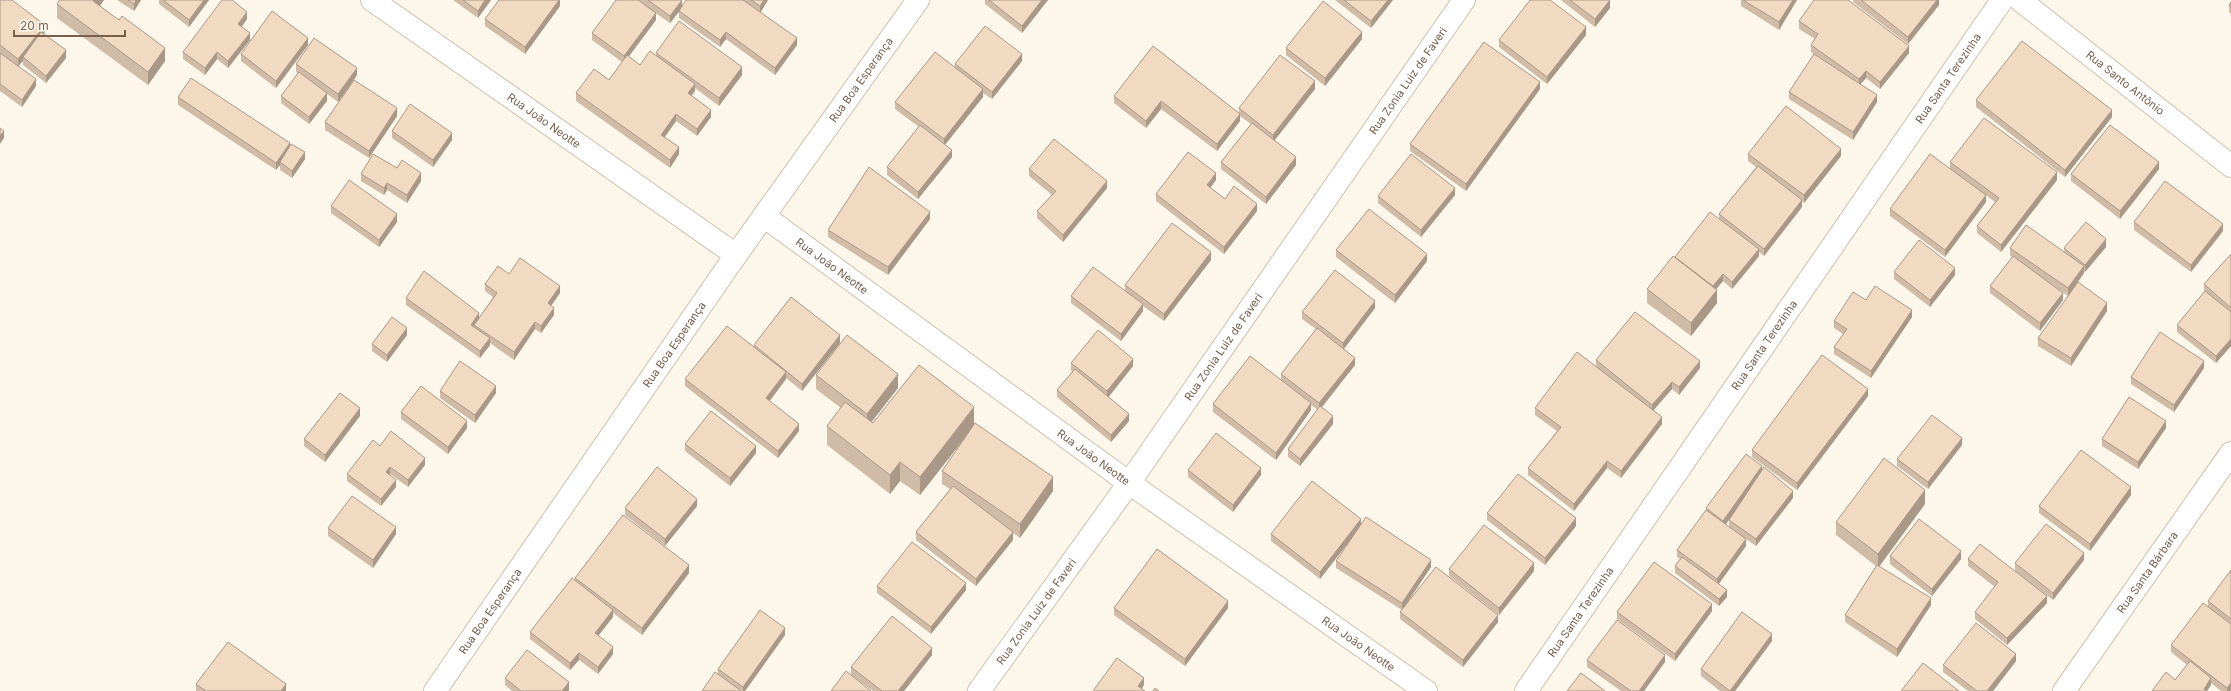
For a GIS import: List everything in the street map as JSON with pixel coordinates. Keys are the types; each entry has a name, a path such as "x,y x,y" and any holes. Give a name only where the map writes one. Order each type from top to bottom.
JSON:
{"street":[{"name":"Rua João Neotte","path":"372,0 736,255"},
{"name":"Rua Boa Esperança","path":"435,691 736,255 765,217 918,0"},
{"name":"Rua Zonia Luiz de Faveri","path":"979,691 1128,483 1464,0"},
{"name":"Rua Santa Terezinha","path":"1526,691 2002,0"},
{"name":"Rua Santo Antônio","path":"2020,0 2231,166"},
{"name":"Rua João Neotte","path":"765,217 1128,483 1426,691"},
{"name":"Rua Santa Bárbara","path":"2064,691 2231,454"}],"building":[{"path":"0,0 12,0 45,25 18,59 0,45"},
{"path":"60,0 94,0 93,1 119,20 122,16 165,48 148,72 57,4"},
{"path":"128,0 136,0 134,4"},
{"path":"163,0 204,0 189,20"},
{"path":"222,0 232,0 247,12 238,24 250,33 228,61 217,52 205,68 183,52"},
{"path":"463,0 485,0 478,11"},
{"path":"499,0 559,0 525,47 485,19"},
{"path":"616,0 638,0 656,13 624,56 592,33"},
{"path":"648,0 682,0 670,16"},
{"path":"686,0 743,0 797,38 775,68 726,32 720,40 679,11"},
{"path":"751,0 764,0 760,6"},
{"path":"989,0 1042,0 1022,26"},
{"path":"1344,0 1388,0 1371,21"},
{"path":"1530,0 1550,0 1586,27 1547,77 1499,40"},
{"path":"1570,0 1610,0 1595,19"},
{"path":"1743,0 1793,0 1779,22"},
{"path":"1814,0 1848,0 1909,46 1880,82 1866,71 1859,79 1811,45 1818,34 1799,21"},
{"path":"1861,0 1937,0 1908,37"},
{"path":"1323,1 1362,32 1325,78 1286,48"},
{"path":"272,11 308,38 276,81 241,54"},
{"path":"679,21 742,67 719,98 656,53"},
{"path":"985,26 1022,54 992,92 955,64"},
{"path":"41,32 66,50 46,76 23,57"},
{"path":"314,38 357,68 338,94 296,64"},
{"path":"2022,41 2112,110 2065,170 1976,100"},
{"path":"1484,42 1540,82 1466,184 1410,144"},
{"path":"1153,46 1240,114 1217,144 1161,101 1146,121 1114,96"},
{"path":"650,51 695,84 688,93 711,110 697,129 676,114 661,135 679,147 670,160 576,93 594,69 609,80 627,55 640,65"},
{"path":"935,52 983,89 944,139 895,102"},
{"path":"0,53 36,79 22,100 0,84"},
{"path":"1814,54 1877,95 1853,132 1789,92"},
{"path":"1280,55 1315,81 1273,135 1239,108"},
{"path":"299,72 327,93 309,117 281,96"},
{"path":"191,78 290,143 276,163 178,97"},
{"path":"354,80 397,108 369,151 325,122"},
{"path":"410,104 452,133 433,160 392,131"},
{"path":"1786,106 1841,149 1804,195 1748,154"},
{"path":"1984,118 2057,172 2001,245 1977,226 1999,198 1950,162"},
{"path":"1252,123 1296,157 1266,197 1221,162"},
{"path":"920,125 952,150 918,192 887,167"},
{"path":"2110,125 2159,162 2120,211 2071,174"},
{"path":"0,128 4,131 0,136"},
{"path":"1054,139 1107,181 1063,235 1037,211 1056,191 1029,169"},
{"path":"291,144 305,152 292,171 280,162"},
{"path":"1188,152 1216,173 1207,185 1225,199 1234,186 1257,204 1224,247 1156,194"},
{"path":"373,154 397,168 402,160 421,173 407,195 387,183 384,188 361,174"},
{"path":"1411,154 1455,188 1421,230 1378,196"},
{"path":"1930,154 1986,195 1945,250 1890,209"},
{"path":"1758,166 1802,200 1764,249 1719,214"},
{"path":"869,167 930,212 888,267 828,230"},
{"path":"349,180 397,214 379,240 331,206"},
{"path":"2165,181 2223,224 2191,265 2134,222"},
{"path":"1369,209 1427,254 1395,295 1336,250"},
{"path":"1710,212 1759,249 1732,282 1723,274 1713,286 1675,257"},
{"path":"2086,222 2106,239 2085,265 2064,248"},
{"path":"1172,223 1211,252 1164,314 1125,285"},
{"path":"2026,225 2084,266 2068,288 2010,248"},
{"path":"1919,240 1955,268 1930,300 1894,272"},
{"path":"2231,254 2231,308 2204,284"},
{"path":"1673,256 1717,290 1691,323 1647,289"},
{"path":"2013,256 2063,293 2040,323 1990,286"},
{"path":"520,258 560,286 548,303 554,308 541,326 535,322 514,352 474,325 497,293 485,284 498,266 509,274"},
{"path":"1093,267 1143,304 1121,334 1071,296"},
{"path":"1335,270 1375,301 1343,343 1302,312"},
{"path":"424,271 479,313 471,325 490,338 480,351 406,298"},
{"path":"2078,282 2107,303 2071,358 2038,338"},
{"path":"1875,286 1912,310 1871,371 1834,347 1847,329 1834,321 1853,292 1866,300"},
{"path":"2205,291 2231,312 2231,339 2216,356 2177,325"},
{"path":"791,297 840,335 802,384 754,345"},
{"path":"1635,312 1700,361 1679,387 1672,382 1652,405 1596,360"},
{"path":"392,317 407,328 387,355 372,344"},
{"path":"727,326 786,372 766,398 799,424 778,451 685,379"},
{"path":"1317,328 1355,358 1319,403 1281,374"},
{"path":"1098,330 1133,359 1107,391 1071,363"},
{"path":"2160,332 2204,361 2174,405 2131,377"},
{"path":"847,335 898,374 867,414 816,375"},
{"path":"1577,352 1662,417 1621,471 1607,461 1574,504 1528,468 1561,427 1535,408"},
{"path":"1822,355 1868,389 1797,483 1752,450"},
{"path":"1250,356 1311,403 1276,453 1213,404"},
{"path":"460,361 496,386 475,415 440,391"},
{"path":"919,365 974,407 920,477 900,462 890,475 827,426 845,402 873,423"},
{"path":"1075,369 1129,414 1111,435 1057,390"},
{"path":"421,386 467,421 448,447 401,412"},
{"path":"340,393 360,408 325,455 304,439"},
{"path":"2129,397 2166,421 2138,462 2102,439"},
{"path":"1320,406 1333,416 1300,459 1288,449"},
{"path":"711,411 756,446 730,478 685,444"},
{"path":"1932,415 1962,438 1928,482 1897,459"},
{"path":"975,423 1053,477 1020,524 942,471"},
{"path":"391,431 425,458 408,480 390,467 386,472 396,480 381,499 347,474 373,440 380,446"},
{"path":"1216,433 1261,468 1233,505 1188,470"},
{"path":"2081,450 2131,487 2090,544 2039,506"},
{"path":"1746,454 1762,466 1723,521 1706,508"},
{"path":"1884,458 1925,490 1878,554 1836,522"},
{"path":"657,467 697,499 665,539 625,508"},
{"path":"1764,467 1793,491 1756,539 1729,520"},
{"path":"1518,474 1576,518 1545,558 1487,513"},
{"path":"1312,481 1361,519 1320,572 1271,534"},
{"path":"953,486 1013,532 976,579 916,532"},
{"path":"352,496 396,527 373,560 328,528"},
{"path":"1706,510 1746,539 1717,579 1677,550"},
{"path":"623,515 689,565 642,628 575,578"},
{"path":"1366,517 1431,560 1402,603 1336,561"},
{"path":"1919,519 1961,551 1932,589 1890,556"},
{"path":"2046,524 2084,553 2053,593 2015,563"},
{"path":"1484,525 1534,563 1499,608 1449,569"},
{"path":"912,542 966,583 931,627 877,586"},
{"path":"1980,544 2047,596 2007,638 1975,612 1998,582 1968,559"},
{"path":"1157,549 1228,601 1185,659 1114,608"},
{"path":"1682,557 1727,590 1719,599 1675,566"},
{"path":"1654,562 1712,604 1675,654 1617,612"},
{"path":"1877,565 1931,598 1897,649 1845,615"},
{"path":"1436,567 1498,615 1463,660 1400,612"},
{"path":"2231,570 2231,619 2208,601"},
{"path":"572,578 613,610 595,633 613,647 598,667 579,653 570,663 530,632"},
{"path":"2203,603 2231,624 2231,683 2227,688 2171,645"},
{"path":"760,610 785,628 743,687 718,669"},
{"path":"1742,612 1772,634 1730,691 1701,669"},
{"path":"892,616 932,648 898,691 882,691 851,667"},
{"path":"1617,620 1665,655 1639,691 1631,691 1587,660"},
{"path":"1976,623 2016,654 1987,691 1977,691 1943,665"},
{"path":"228,642 286,684 281,691 206,691 196,684"},
{"path":"527,650 569,682 562,691 521,691 505,678"},
{"path":"1117,658 1144,678 1138,686 1145,691 1093,691"},
{"path":"2190,661 2211,678 2204,689 2207,691 2152,691 2166,672 2175,680"},
{"path":"1923,663 1959,691 1901,691"},
{"path":"846,671 871,691 831,691"},
{"path":"715,672 740,690 740,691 702,691"},
{"path":"1581,673 1605,691 1567,691"}]}
